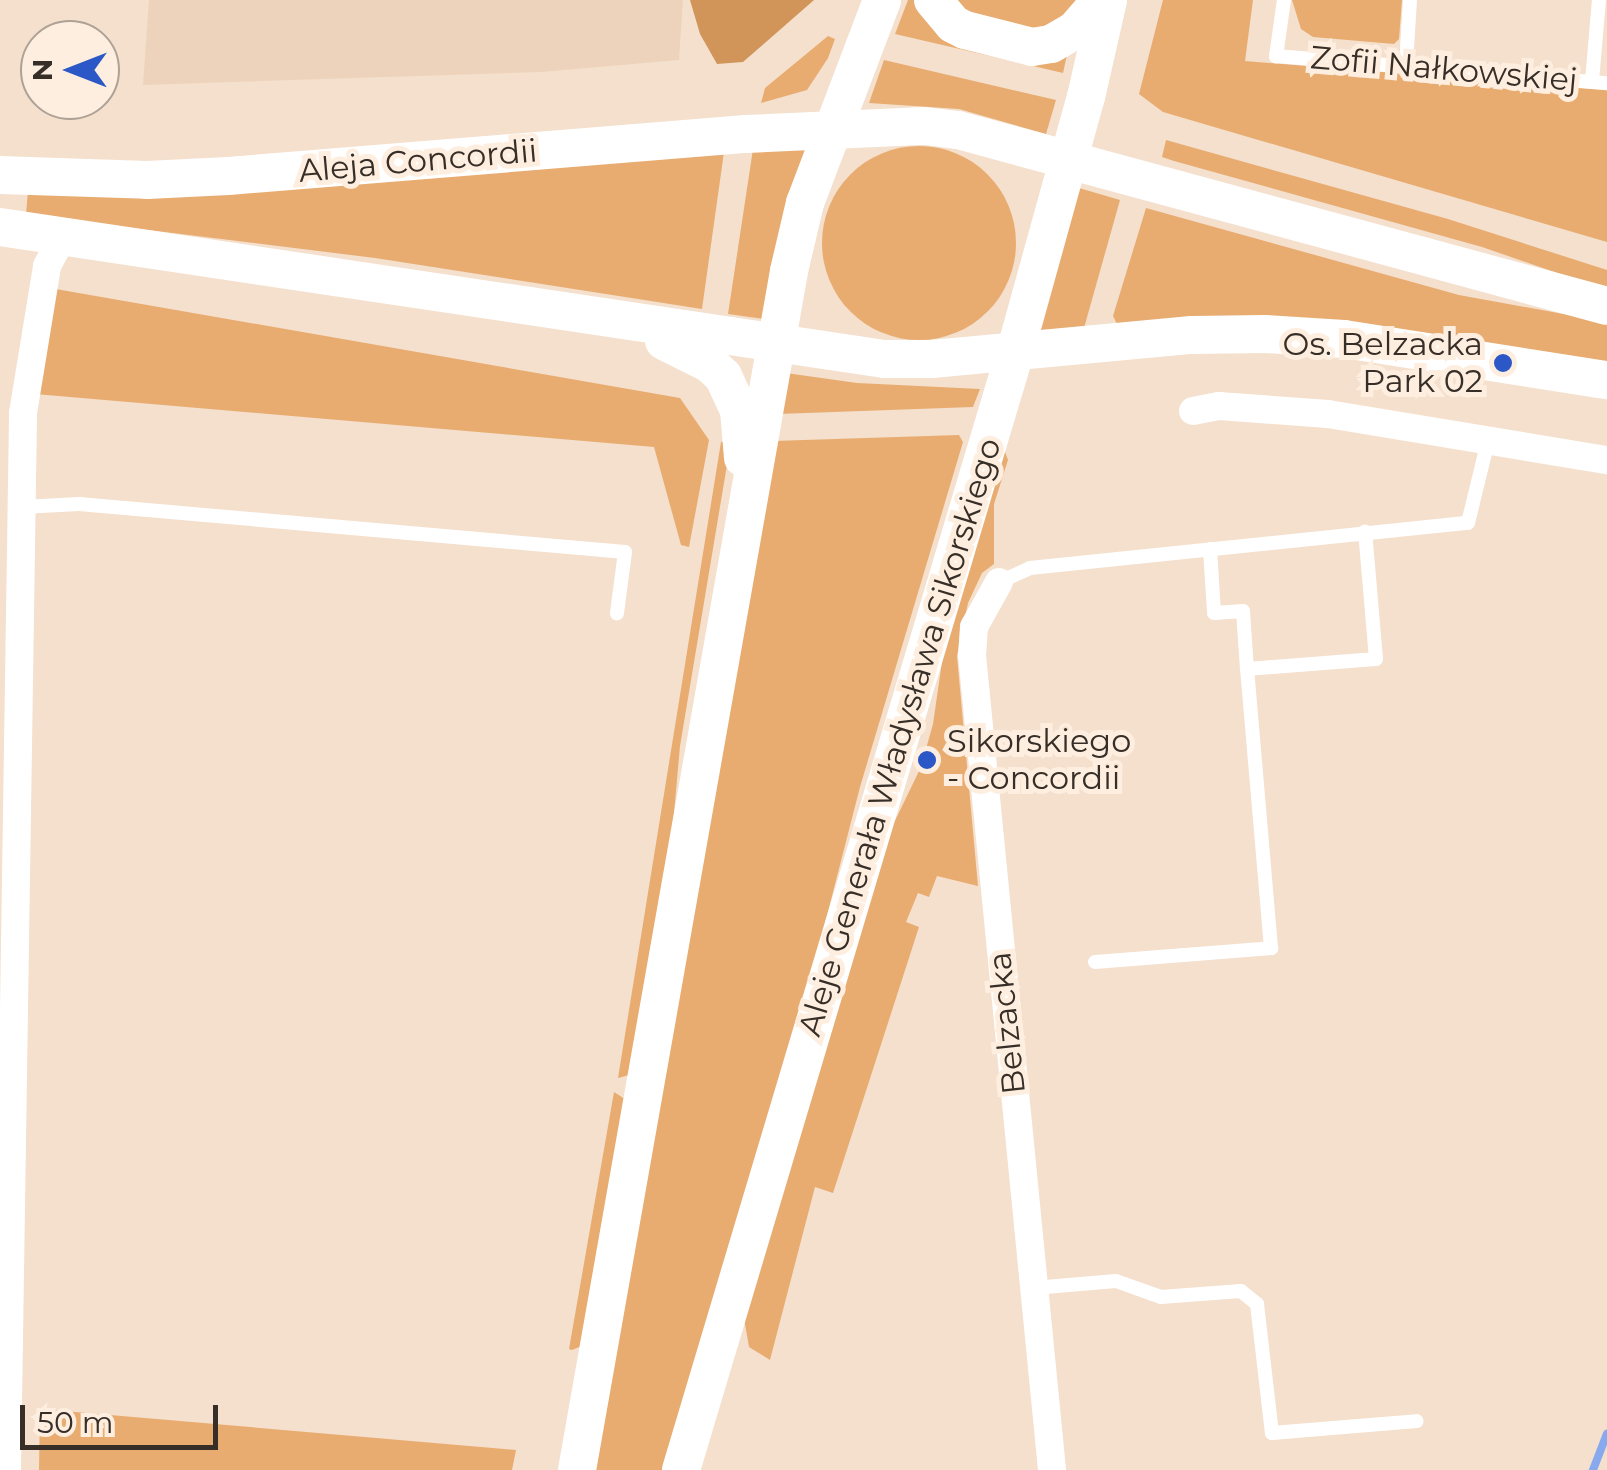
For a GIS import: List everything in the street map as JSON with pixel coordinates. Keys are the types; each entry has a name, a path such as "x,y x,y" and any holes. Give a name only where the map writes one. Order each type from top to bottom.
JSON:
{"street":[{"path":"577,1470 745,512 805,203 882,0"},
{"path":"933,0 944,15 965,30 1032,47 1064,37 1104,0"},
{"name":"Aleje Generała Władysława Sikorskiego","path":"681,1470 1016,349 1068,161 1104,0"},
{"name":"Aleja Concordii","path":"0,176 146,180 228,176 834,130 940,127 1607,306"},
{"path":"0,228 64,234 636,326 904,361 1016,349 1265,334 1344,339 1607,380"},
{"path":"7,1470 4,1263 10,618 22,507 23,413 48,266 64,234"},
{"path":"636,326 710,364 729,386 740,422 745,512"},
{"path":"1193,411 1219,406 1328,414 1489,437 1607,460"},
{"name":"Belzacka","path":"999,582 974,627 972,655 1052,1470"}],"lane":[{"name":"Zofii Nałkowskiej","path":"1284,0 1276,56 1599,82"},
{"path":"1406,64 1410,0"},
{"path":"1599,0 1599,82"},
{"path":"999,582 1030,568 1468,523 1489,437"},
{"path":"22,507 79,504 625,552 617,613"},
{"path":"1247,670 1376,659 1365,531"},
{"path":"1095,962 1270,948 1243,611 1214,613 1210,549"},
{"path":"1034,1288 1116,1281 1161,1297 1241,1291 1257,1304 1272,1433 1418,1421"}],"shaded area":[{"path":"149,0 683,0 679,60 541,72 143,85"},
{"path":"690,0 814,0 743,62 717,64 700,34"},
{"path":"908,0 923,0 1069,46 1063,73 895,34"},
{"path":"946,0 1081,0 1054,30 992,29"},
{"path":"1163,0 1253,0 1245,61 1607,90 1607,242 1163,112 1139,94"},
{"path":"1292,0 1402,0 1399,39 1394,44 1313,37 1301,29"},
{"path":"828,36 835,39 828,58 807,90 761,103 765,88"},
{"path":"884,60 1056,100 1046,134 959,109 869,103"},
{"path":"1166,140 1448,219 1607,270 1607,290 1482,247 1162,157"},
{"path":"807,144 787,206 764,319 728,314 753,149"},
{"path":"919,146 956,154 987,175 1008,206 1016,243 1008,280 987,311 956,332 919,340 882,332 851,311 830,280 822,243 830,206 851,175 882,154"},
{"path":"724,152 702,309 375,258 26,215 28,190"},
{"path":"1079,188 1120,200 1084,328 1038,333"},
{"path":"1146,208 1459,295 1607,322 1607,369 1117,324 1113,316"},
{"path":"50,288 680,398 709,440 689,547 681,545 654,447 35,394"},
{"path":"786,373 857,383 980,389 973,407 778,414"},
{"path":"959,435 963,442 860,787 803,1009 662,1470 592,1470 773,441"},
{"path":"731,441 680,746 671,847 633,1074 618,1078 721,442"},
{"path":"1004,449 1008,460 994,504 994,564 982,573 968,603 957,656 978,886 937,876 929,897 918,893 906,922 919,927 833,1193 815,1187 770,1360 749,1347 744,1318 890,831 921,767 933,724 943,655"},
{"path":"614,1092 628,1101 584,1345 572,1350 569,1349"},
{"path":"40,1409 516,1450 512,1470 39,1470"}],"waterway":[{"path":"1593,1470 1607,1434"}],"place":[{"name":"Os. Belzacka Park 02","path":"1503,363"},
{"name":"Sikorskiego - Concordii","path":"927,760"}]}
